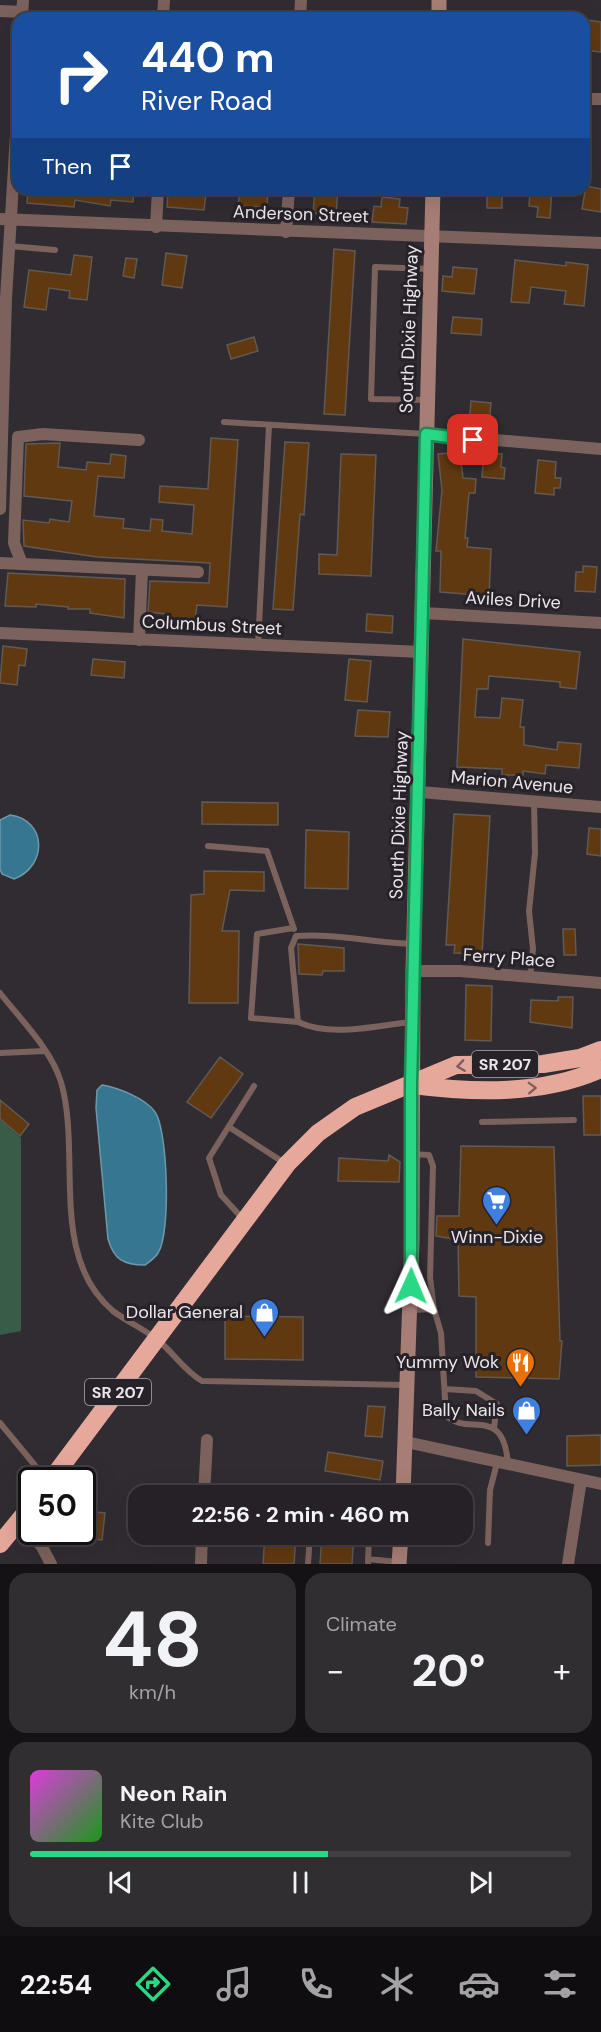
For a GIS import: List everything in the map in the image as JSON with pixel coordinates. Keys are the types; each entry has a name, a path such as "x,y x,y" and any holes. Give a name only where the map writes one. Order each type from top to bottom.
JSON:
{"highway":[{"name":"SR 207","path":"59,1467 158,1339 287,1164 318,1133 349,1111 381,1094 456,1065 543,1064 580,1058 601,1050"},
{"name":"SR 207","path":"411,1084 452,1090 542,1088 581,1078 601,1069"},
{"path":"0,1544 17,1523"}],"main road":[{"name":"South Dixie Highway","path":"404,1485 410,1310 413,970 420,792 433,195"},
{"path":"399,1563 400,1545"}],"street":[{"path":"0,11 23,10"},
{"path":"0,509 1,420 10,246 6,219 12,160"},
{"path":"156,227 158,195"},
{"path":"286,232 289,195"},
{"name":"Anderson Street","path":"6,219 156,227 601,243"},
{"path":"22,564 14,543 18,437 43,434 139,440"},
{"path":"426,434 601,449"},
{"path":"0,562 198,572"},
{"path":"139,640 142,570"},
{"name":"Aviles Drive","path":"423,613 601,624"},
{"name":"Columbus Street","path":"0,633 422,652"},
{"name":"Marion Avenue","path":"420,792 601,807"},
{"name":"Ferry Place","path":"413,970 601,983"},
{"path":"205,1485 207,1440"},
{"path":"406,1442 503,1465 601,1484"},
{"path":"568,1564 581,1480"},
{"path":"17,1523 41,1545 51,1564"},
{"path":"201,1564 202,1545"}],"lane":[{"path":"10,246 55,250"},
{"path":"427,400 372,399 375,267 430,269"},
{"path":"224,422 426,434"},
{"path":"258,645 269,425"},
{"path":"530,977 533,949 529,911 535,852 534,801"},
{"path":"208,846 267,851 296,936 291,948 298,1023"},
{"path":"293,928 257,934 251,1018 298,1023 314,1029 371,1028 412,1022"},
{"path":"296,936 326,934 382,943 414,944"},
{"path":"0,993 45,1051 58,1073 65,1098 74,1242 90,1284 114,1311 158,1339 177,1362 202,1381 408,1385"},
{"path":"0,1053 45,1051"},
{"path":"244,1220 221,1195 209,1158 254,1086"},
{"path":"482,1122 574,1120"},
{"path":"229,1127 287,1164"},
{"path":"411,1154 429,1155 433,1166 430,1239 434,1310 441,1333 446,1414 450,1419 484,1424 494,1428"},
{"path":"410,1310 434,1310"},
{"path":"445,1389 476,1391 497,1404 494,1428 507,1452 490,1490 488,1543"},
{"path":"0,1423 38,1467"},
{"path":"308,1564 309,1545"},
{"path":"369,1545 368,1561 399,1563"}],"green space":[{"path":"0,1120 21,1138 21,1331 0,1335"}],"water":[{"path":"10,815 31,825 39,844 33,864 25,873 14,879 2,874 0,869 0,820"},
{"path":"102,1085 124,1091 145,1102 155,1112 159,1122 165,1160 165,1226 158,1253 145,1265 131,1264 121,1260 113,1252 108,1239 96,1108 97,1090"}],"building":[{"path":"590,20 601,22 601,52 590,51"},
{"path":"590,187 601,189 601,212 582,209 584,195 590,195"},
{"path":"28,195 134,195 133,202 111,200 110,206 75,200 74,207 27,203"},
{"path":"168,195 206,195 204,210 167,207"},
{"path":"239,195 268,195 267,207 238,206"},
{"path":"314,195 338,195 336,215 313,213"},
{"path":"487,195 502,195 502,208 487,208"},
{"path":"530,195 552,195 550,218 537,217 538,207 529,206"},
{"path":"382,197 400,199 399,207 408,208 406,224 372,222 374,206 381,207"},
{"path":"334,249 355,251 345,415 324,414"},
{"path":"166,253 187,256 182,288 162,285"},
{"path":"74,255 92,257 87,300 69,298 70,291 49,288 46,310 24,307 29,270 71,275"},
{"path":"126,258 137,259 134,278 123,276"},
{"path":"515,260 566,266 566,262 588,265 584,306 564,304 566,291 531,287 529,303 511,302"},
{"path":"453,267 477,269 474,294 442,291 443,276 452,277"},
{"path":"453,317 482,319 481,335 451,333"},
{"path":"254,337 258,351 231,359 227,345"},
{"path":"471,401 491,403 489,425 469,424"},
{"path":"211,438 238,440 227,607 197,605 195,620 178,619 178,622 165,621 166,614 148,612 150,581 209,583 210,563 97,557 24,546 23,520 49,523 50,519 69,522 72,501 24,496 26,444 60,443 58,467 86,470 87,462 110,464 111,454 126,456 124,478 98,476 94,516 124,519 123,528 150,531 151,519 163,520 162,531 192,534 194,505 159,502 160,486 208,489"},
{"path":"285,442 309,443 304,515 300,514 293,610 273,609"},
{"path":"460,452 463,478 476,479 475,493 469,493 465,538 468,538 467,547 491,549 489,596 440,592 441,551 436,551 442,490 438,454"},
{"path":"484,453 502,454 501,467 505,468 504,479 482,477"},
{"path":"341,454 376,455 371,576 319,574 319,554 337,555"},
{"path":"538,460 556,462 555,478 561,478 560,488 554,488 554,495 535,493"},
{"path":"583,566 597,567 595,592 575,591 576,572 583,572"},
{"path":"8,573 125,579 124,618 90,613 90,609 68,609 68,607 36,604 36,607 5,606"},
{"path":"367,614 393,616 392,633 366,631"},
{"path":"463,639 580,652 576,689 560,687 560,682 489,676 488,689 477,689 475,717 500,718 502,698 523,700 520,727 524,727 524,745 557,750 558,742 581,744 579,768 546,765 545,774 523,771 523,775 502,775 502,769 457,767"},
{"path":"3,646 27,649 25,666 19,665 17,685 0,683"},
{"path":"93,659 125,662 124,678 91,675"},
{"path":"349,659 371,661 367,702 345,700"},
{"path":"358,710 390,712 388,737 355,736"},
{"path":"202,802 278,803 278,825 202,824"},
{"path":"454,814 490,816 482,954 454,953 455,945 446,945"},
{"path":"589,828 601,829 601,856 587,854"},
{"path":"306,830 349,832 348,889 305,888"},
{"path":"204,871 264,872 264,891 230,890 222,931 239,931 238,1003 189,1003 191,895 204,894"},
{"path":"563,929 575,929 576,955 564,955"},
{"path":"298,944 344,948 344,971 323,971 322,975 299,974"},
{"path":"466,985 492,986 491,1041 465,1040"},
{"path":"558,997 573,997 572,1028 530,1022 531,1000 558,1001"},
{"path":"220,1057 243,1074 211,1118 187,1102"},
{"path":"583,1096 601,1096 601,1135 584,1135"},
{"path":"0,1100 29,1124 20,1136 0,1119"},
{"name":"Winn-Dixie","path":"461,1146 554,1147 560,1341 562,1341 559,1379 476,1377 476,1297 459,1296 458,1240 436,1236 437,1216 459,1216"},
{"path":"389,1155 400,1162 399,1182 338,1181 339,1158 388,1161"},
{"name":"Dollar General","path":"225,1316 303,1317 303,1360 225,1359"},
{"path":"368,1406 385,1407 382,1437 365,1436"},
{"path":"601,1435 601,1465 567,1466 567,1436"},
{"path":"328,1452 383,1461 380,1480 325,1471"},
{"path":"96,1512 105,1513 102,1540 96,1539"},
{"path":"264,1545 295,1545 294,1564 263,1564"},
{"path":"321,1545 353,1545 352,1564 320,1564"}],"place":[{"name":"Winn-Dixie","path":"497,1226"},
{"name":"Dollar General","path":"264,1338"},
{"name":"Yummy Wok","path":"520,1388"},
{"name":"Bally Nails","path":"526,1436"}],"route":[{"path":"411,1286 413,970 420,792 426,434 473,440"}]}
